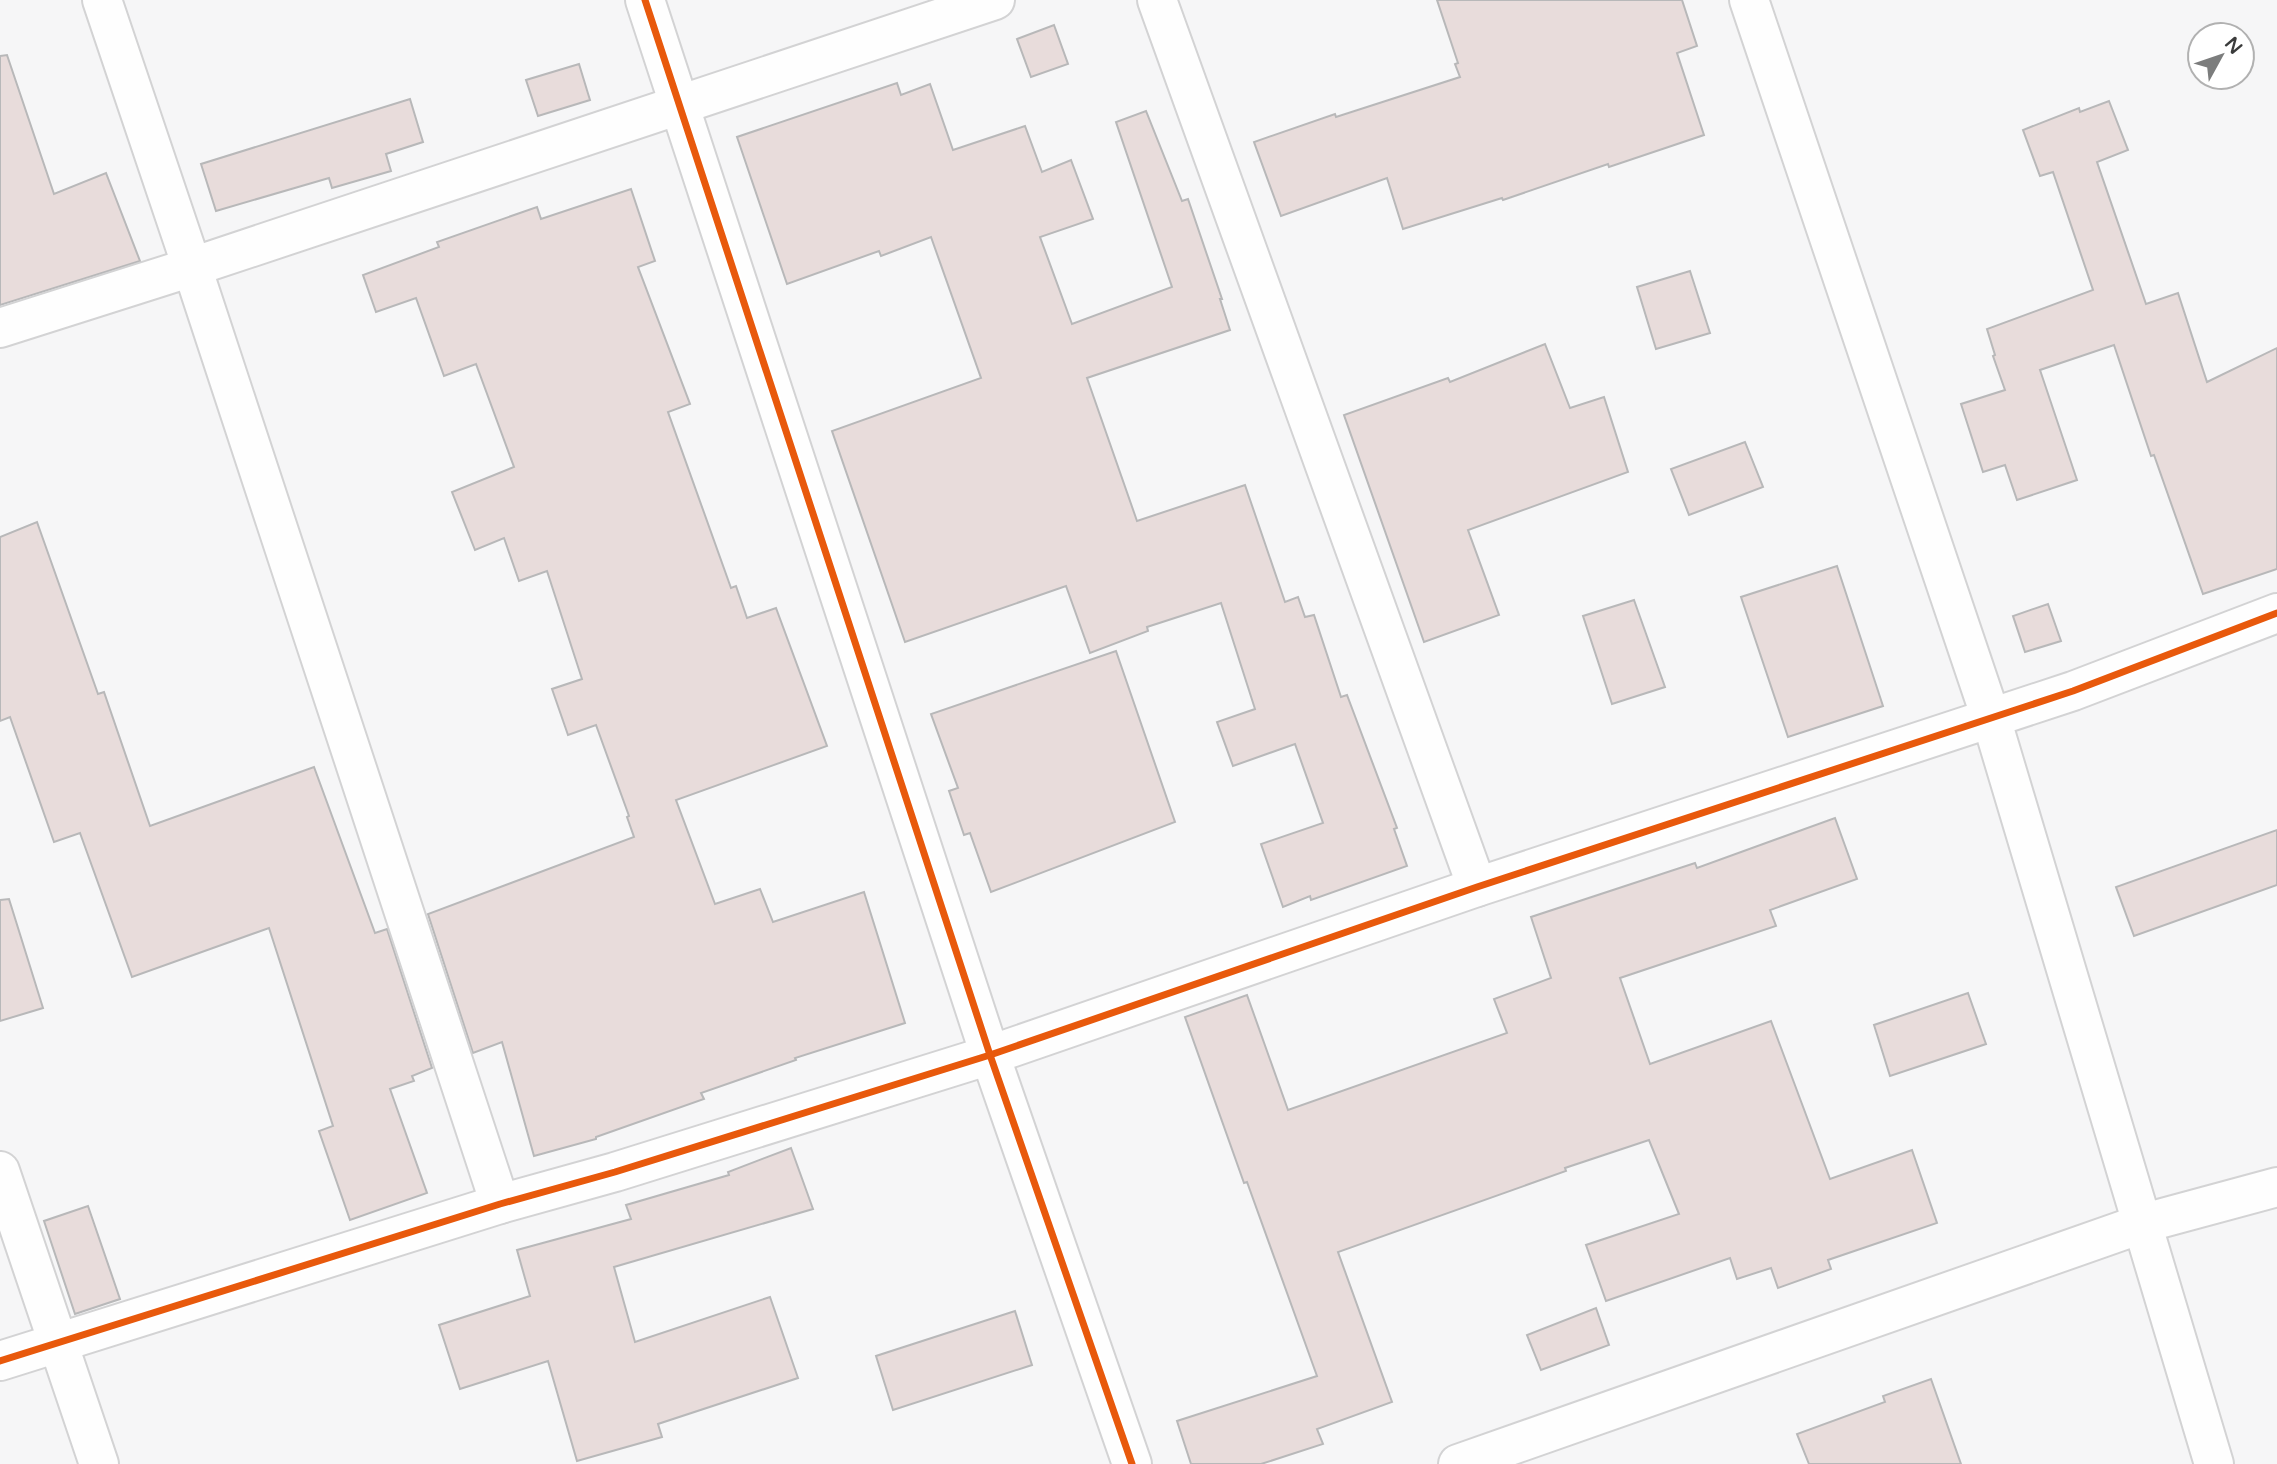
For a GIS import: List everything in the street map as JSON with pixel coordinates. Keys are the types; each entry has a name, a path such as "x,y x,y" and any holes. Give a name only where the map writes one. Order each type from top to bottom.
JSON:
{"street":[{"path":"102,0 500,1204"},
{"path":"645,0 990,1055 1132,1464"},
{"path":"0,328 192,267 995,0"},
{"path":"1157,0 1477,887"},
{"path":"1749,0 1991,718 2214,1464"},
{"path":"0,1361 500,1204 615,1172 990,1055 1477,887 2073,691 2277,613"},
{"path":"0,1171 99,1464"},
{"path":"1458,1464 2144,1223 2277,1187"}],"building":[{"path":"1437,0 1682,0 1697,46 1677,53 1704,135 1609,167 1608,164 1503,200 1502,198 1403,229 1387,178 1281,216 1254,142 1335,114 1336,117 1460,77"},
{"path":"1054,25 1068,64 1031,77 1017,39"},
{"path":"7,55 54,194 106,173 140,261 0,305 0,56"},
{"path":"579,64 590,100 538,116 526,80"},
{"path":"897,83 901,95 930,84 953,150 1025,126 1042,172 1071,160 1093,219 1040,237 1072,324 1172,287 1116,122 1146,111 1182,201 1188,199 1230,330 1087,378 1137,521 1245,485 1285,602 1298,597 1305,617 1314,615 1341,697 1347,695 1397,828 1394,829 1407,866 1311,900 1310,896 1283,907 1261,844 1323,823 1295,744 1233,766 1217,722 1255,709 1221,603 1147,627 1148,631 1090,653 1066,586 905,642 832,431 981,378 931,237 881,256 879,251 787,284 737,137"},
{"path":"410,99 423,142 386,154 391,171 332,188 329,178 216,211 201,164"},
{"path":"2109,101 2128,150 2097,162 2146,304 2178,293 2207,382 2277,348 2277,569 2203,594 2154,455 2151,456 2114,345 2040,370 2077,480 2017,500 2005,465 1983,472 1961,404 2005,390 1987,329 2093,290 2053,172 2040,176 2023,130 2079,108 2080,112"},
{"path":"631,189 655,261 638,267 690,404 668,412 731,588 736,586 747,618 776,608 827,746 676,800 715,904 760,889 773,922 864,892 905,1023 795,1058 796,1060 701,1093 704,1099 596,1139 534,1156 502,1042 473,1053 428,914 634,837 596,725 568,735 552,689 582,679 547,571 519,581 504,538 475,550 452,492 514,467 476,364 444,376 416,298 376,312 363,275 439,247 437,242 537,207 541,219"},
{"path":"1690,271 1710,333 1656,349 1637,287"},
{"path":"1545,344 1570,408 1604,397 1628,472 1468,530 1499,615 1424,642 1344,415 1448,378 1450,382"},
{"path":"1745,442 1763,487 1689,515 1671,469"},
{"path":"37,522 98,694 104,692 150,826 314,767 375,933 387,929 432,1068 412,1076 414,1081 390,1089 427,1193 350,1220 319,1131 333,1126 269,928 132,977 80,833 54,842 10,717 0,721 0,537"},
{"path":"1837,566 1883,706 1788,737 1741,597"},
{"path":"1634,600 1665,687 1612,704 1583,616"},
{"path":"2048,604 2061,641 2025,652 2013,616"},
{"path":"1116,651 1175,822 991,892 970,833 964,835 949,791 958,788 931,714"},
{"path":"1835,818 1857,879 1770,910 1776,926 1620,978 1650,1064 1771,1021 1830,1179 1912,1150 1937,1223 1828,1260 1831,1269 1778,1288 1771,1268 1737,1279 1730,1258 1606,1301 1586,1245 1679,1214 1649,1140 1565,1168 1566,1171 1338,1252 1392,1402 1317,1429 1323,1444 1261,1464 1191,1464 1177,1421 1317,1376 1185,1017 1247,995 1288,1110 1507,1033 1494,999 1551,978 1531,917 1695,863 1697,868"},
{"path":"2277,830 2277,885 2134,936 2116,887"},
{"path":"9,899 43,1008 0,1021 0,900"},
{"path":"1968,993 1986,1044 1890,1076 1874,1025"},
{"path":"791,1148 813,1209 614,1267 635,1342 770,1297 798,1378 658,1424 662,1437 577,1461 548,1361 460,1389 439,1325 530,1296 517,1250 631,1219 626,1205 729,1175 728,1172"},
{"path":"88,1206 120,1299 75,1314 44,1221"},
{"path":"1596,1308 1609,1345 1541,1370 1527,1335"},
{"path":"1015,1311 1032,1365 893,1410 876,1356"},
{"path":"1931,1379 1961,1464 1809,1464 1797,1434 1885,1402 1883,1396"}],"cycle path":[{"path":"645,0 990,1055 1132,1464"},
{"path":"0,1361 500,1204 615,1172 990,1055 1477,887 2073,691 2277,613"}]}
